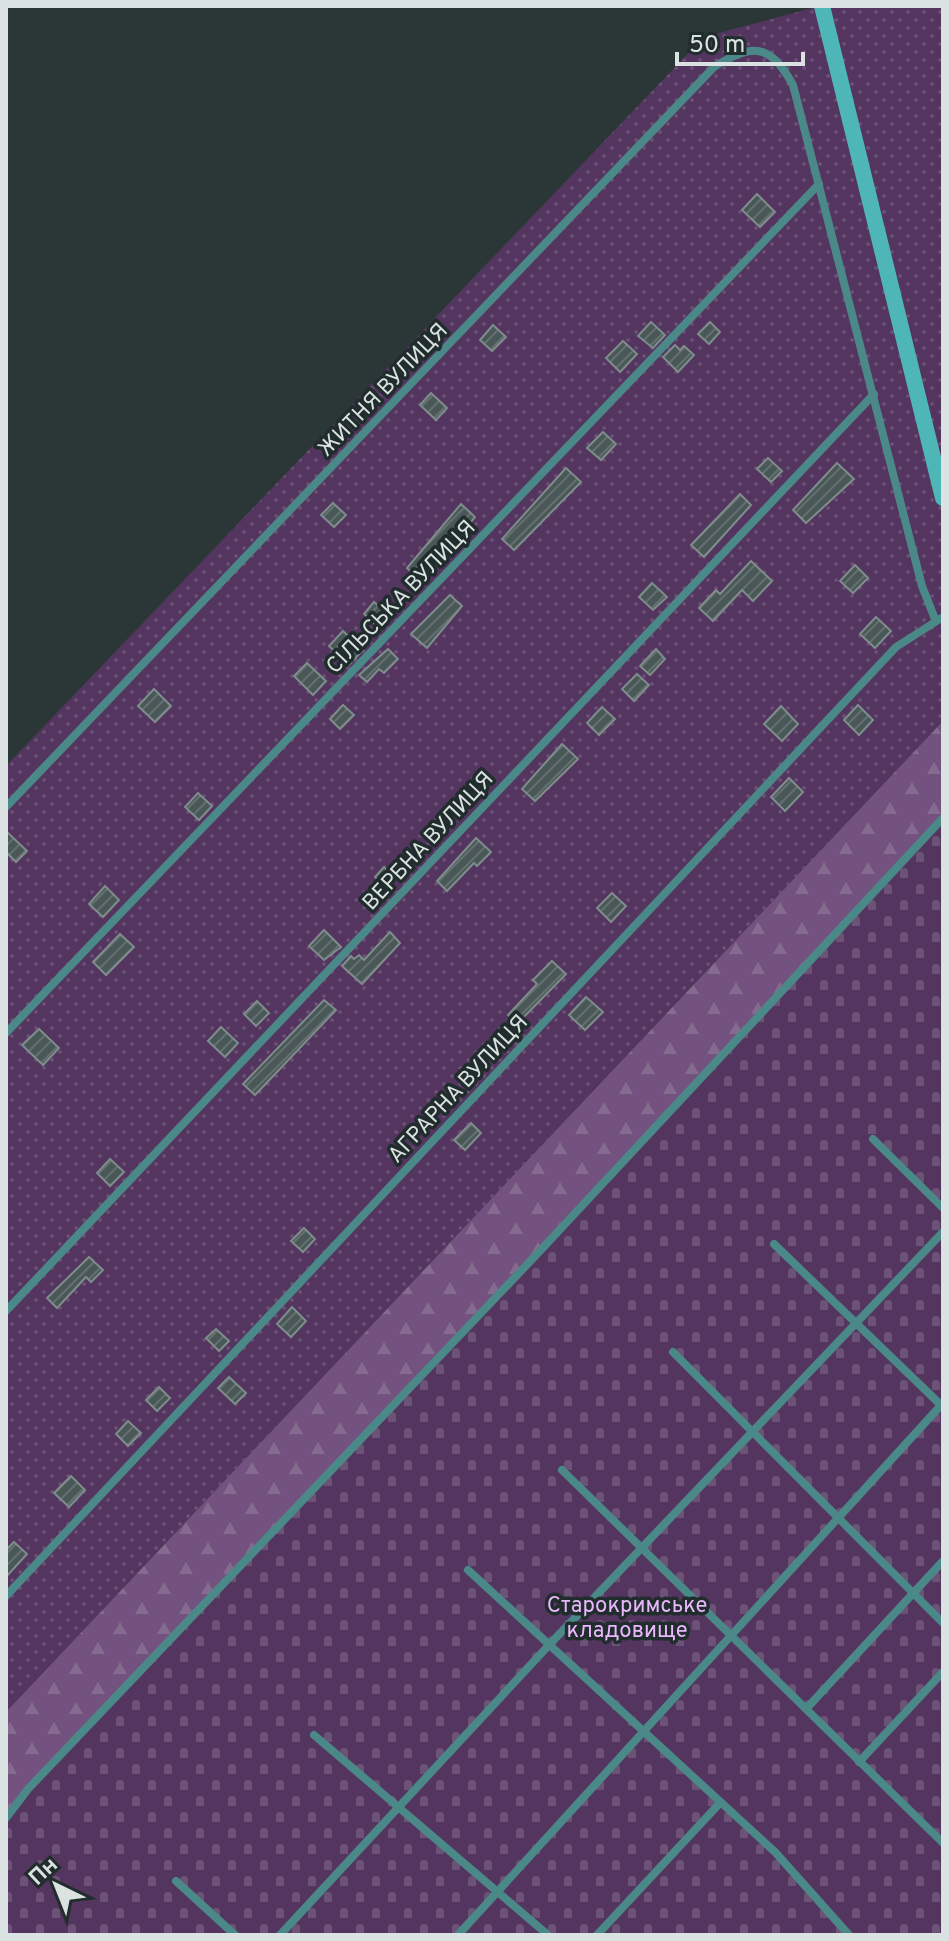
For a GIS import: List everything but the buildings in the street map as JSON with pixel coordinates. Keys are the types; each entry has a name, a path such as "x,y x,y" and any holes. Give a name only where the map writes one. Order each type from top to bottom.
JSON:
{"street":[{"path":"822,6 943,498"}],"lane":[{"name":"ЖИТНЯ ВУЛИЦЯ","path":"6,807 714,67 738,52 757,50 773,56 793,85 819,184"},
{"path":"819,184 922,586 939,618"},
{"name":"СІЛЬСЬКА ВУЛИЦЯ","path":"6,1033 819,184"},
{"name":"ВЕРБНА ВУЛИЦЯ","path":"6,1311 874,394"},
{"name":"АГРАРНА ВУЛИЦЯ","path":"6,1596 896,647 939,618"},
{"path":"6,1818 28,1789 539,1252 943,818"},
{"path":"873,1139 943,1208"},
{"path":"280,1935 549,1645 943,1232"},
{"path":"458,1935 942,1405 774,1244"},
{"path":"673,1352 943,1623"},
{"path":"562,1470 943,1843"},
{"path":"806,1709 943,1561"},
{"path":"468,1570 719,1804 775,1852 849,1935"},
{"path":"859,1762 943,1672"},
{"path":"314,1735 548,1935"},
{"path":"597,1935 719,1804"},
{"path":"176,1881 235,1935"}],"green space":[{"path":"820,6 943,6 943,721 6,1712 6,766 704,37"},
{"path":"943,721 943,818 6,1818 6,1712"},
{"name":"Старокримське кладовище","path":"943,818 943,1935 6,1935 6,1818"}]}
